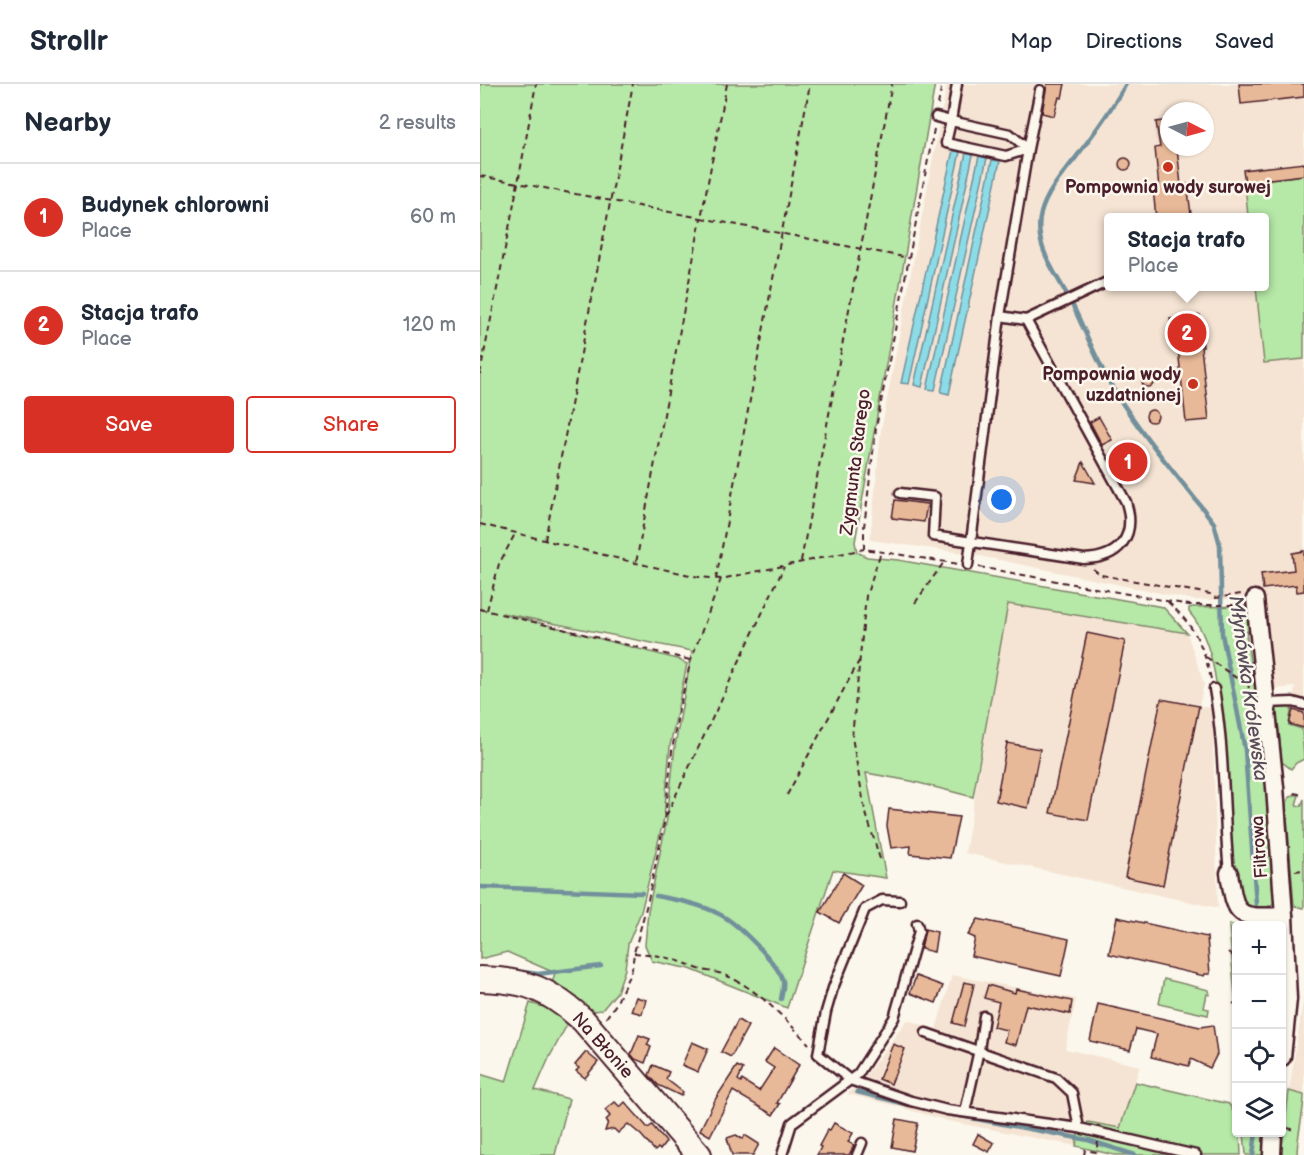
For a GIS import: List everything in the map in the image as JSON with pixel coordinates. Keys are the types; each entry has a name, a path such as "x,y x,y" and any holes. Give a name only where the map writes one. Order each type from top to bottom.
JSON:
{"street":[{"name":"Filtrowa","path":"1252,596 1275,787 1288,999 1284,1029"},
{"path":"1229,873 1233,902 1239,911 1252,916 1284,916"},
{"name":"Na Błonie","path":"480,979 527,984 548,993 567,1006 583,1020 699,1155"},
{"path":"1272,1155 1274,1137"}],"lane":[{"path":"957,84 946,142 1006,156 1028,149"},
{"path":"968,565 1000,316 1040,90"},
{"path":"936,117 1010,134 1028,149"},
{"path":"1000,316 1026,320 1104,283"},
{"path":"900,492 935,497 933,536 971,544 1082,559 1104,557 1123,543 1130,525 1126,502 1026,320"},
{"path":"1214,689 1223,770 1225,837 1229,873"},
{"path":"1265,698 1304,705"},
{"path":"900,901 882,900 865,909 833,988 818,1054 850,1080 911,1101 947,1110 1079,1128 1196,1155"},
{"path":"782,1155 792,1123 858,1074 894,1018 919,931 917,924"},
{"path":"965,1112 984,1016"},
{"path":"926,1033 1056,1078 1072,1093 1079,1128"},
{"path":"857,1155 862,1143"}],"path":[{"path":"480,374 536,84"},
{"path":"545,540 633,84"},
{"path":"636,563 727,84"},
{"path":"716,579 810,84"},
{"path":"801,562 892,84"},
{"name":"Zygmunta Starego","path":"942,84 876,428 864,527 864,549 968,565 1195,606 1223,604"},
{"path":"480,176 909,258"},
{"path":"480,524 636,563 716,579 864,549"},
{"path":"487,610 499,564 516,533"},
{"path":"880,859 865,810 852,737 867,596 881,552"},
{"path":"1082,559 1101,575 1210,594 1216,598 1231,594 1252,596"},
{"path":"915,603 944,562"},
{"path":"665,819 784,567"},
{"path":"605,1019 616,1004 632,969 665,819 672,751 691,660 722,579"},
{"path":"1166,600 1186,619 1206,657 1214,689"},
{"path":"480,609 691,660"},
{"path":"1206,657 1265,698"},
{"path":"788,795 860,658"},
{"path":"1294,793 1304,795"},
{"path":"1296,871 1304,870"},
{"path":"1228,952 1232,955"},
{"path":"634,953 686,962 696,968 726,975 746,986 791,1023 818,1054"},
{"path":"1286,1128 1297,1130"},
{"path":"1084,1155 1085,1150 1096,1152 1097,1150"}],"shaded area":[{"path":"947,84 1304,84 1304,729 1289,725 1295,687 1273,689 1264,612 1266,609 1262,599 1193,600 970,554 870,540 881,431"},
{"path":"1008,604 1187,633 1204,684 1199,706 1212,708 1218,908 965,853"},
{"path":"952,975 1076,999 1065,1049 1140,1066 1120,1129 1088,1122 1078,1135 1076,1146 948,1121 847,1094 860,1083 907,1020 936,1029"},
{"path":"1304,995 1304,1095 1289,1091"}],"green space":[{"path":"480,84 935,84 855,542 857,552 867,557 898,560 1163,607 1187,633 1008,604 973,797 911,781 866,773 886,878 833,870 787,1008 690,969 652,961 645,945 648,911 667,819 675,746 692,651 502,613 677,659 687,664 670,746 664,818 641,912 628,944 625,969 617,992 602,1010 583,1009 551,987 555,973 507,952 480,959"},
{"path":"1304,175 1304,359 1264,363 1256,291 1269,291 1269,213 1248,213 1245,182"},
{"path":"1250,606 1252,629 1246,632 1253,682 1259,684 1275,902 1262,908 1247,905 1233,871 1216,683 1207,644 1189,612 1189,608 1193,607"},
{"path":"1276,705 1292,705 1289,725 1302,729 1304,759 1291,769 1282,762"},
{"path":"1299,795 1296,805 1301,806 1304,799 1304,908 1294,906 1286,805 1289,798"},
{"path":"1232,925 1232,962 1229,926"},
{"path":"1164,979 1209,990 1210,995 1207,994 1204,1008 1209,1009 1208,1015 1159,1004"},
{"path":"530,1003 551,1009 568,1023 535,1090 569,1099 555,1155 480,1155 480,1074 506,1082"},
{"path":"1135,1082 1229,1104 1232,1109 1232,1137 1240,1137 1241,1155 1114,1155 1076,1146 1078,1135 1088,1122 1120,1128"},
{"path":"1289,1091 1304,1095 1297,1155 1281,1155 1283,1137 1286,1137"},
{"path":"1244,1137 1268,1137 1266,1155 1246,1155"}],"water":[{"path":"953,150 960,152 909,384 901,383"},
{"path":"966,153 973,155 922,387 914,385"},
{"path":"979,156 987,158 935,390 927,389"},
{"path":"992,160 1000,161 949,394 941,392"}],"building":[{"path":"1047,84 1065,84 1054,116 1042,113"},
{"path":"1239,84 1304,84 1304,97 1241,104"},
{"path":"1160,121 1160,147 1156,122"},
{"path":"1160,147 1160,156 1178,156 1181,185 1187,184 1191,213 1156,213 1153,188 1159,188 1155,148"},
{"path":"1127,158 1131,164 1127,170 1123,170 1119,162"},
{"path":"1304,163 1304,175 1245,182 1243,170"},
{"name":"Pompownia wody uzdatnionej","path":"1200,315 1209,420 1186,422 1178,349 1175,350 1170,319"},
{"path":"1150,375 1154,381 1150,387 1146,387 1142,379"},
{"path":"1154,410 1158,416 1154,422 1150,422 1146,414"},
{"path":"1099,417 1112,440 1102,445 1090,422"},
{"path":"1127,445 1140,474 1130,478 1117,450"},
{"path":"1083,462 1095,483 1076,480"},
{"path":"895,500 927,504 924,522 892,518"},
{"path":"1304,551 1304,591 1297,592 1296,585 1263,589 1261,574 1294,570 1292,553"},
{"path":"1087,633 1125,641 1088,820 1050,813"},
{"path":"1161,699 1199,706 1163,885 1125,877"},
{"path":"1293,710 1304,713 1304,728 1289,724"},
{"path":"1007,743 1040,749 1028,808 996,801"},
{"path":"889,809 959,817 950,858 910,854 911,846 891,848 887,826"},
{"path":"843,873 862,885 839,923 820,912"},
{"path":"1117,917 1207,937 1210,974 1204,976 1109,954"},
{"path":"978,919 1069,939 1061,976 971,956 975,938 968,935"},
{"path":"925,929 937,932 934,952 921,949"},
{"path":"916,976 943,986 936,1003 910,993"},
{"path":"964,982 974,984 964,1026 953,1023"},
{"path":"988,985 1015,993 1016,989 1072,1001 1070,1014 1026,1005 1016,1045 1004,1042 1007,1030 993,1027 999,1002 984,998"},
{"path":"636,997 646,1000 642,1014 631,1011"},
{"path":"1098,1004 1200,1027 1213,1025 1217,1054 1210,1068 1191,1059 1189,1066 1151,1057 1157,1034 1136,1029 1130,1050 1090,1041"},
{"path":"738,1020 748,1026 731,1057 721,1052"},
{"path":"639,1035 650,1039 647,1045 651,1047 645,1063 635,1059 631,1054"},
{"path":"692,1042 708,1049 698,1072 682,1065"},
{"path":"893,1044 905,1049 891,1084 879,1079"},
{"path":"774,1048 799,1065 777,1103 780,1104 773,1115 733,1091 710,1136 700,1130 716,1098 737,1066 743,1069 738,1080 741,1082 742,1080 759,1091 774,1068 765,1062"},
{"path":"586,1052 598,1062 585,1078 576,1071 579,1068 575,1065"},
{"path":"653,1065 669,1072 666,1079 683,1092 681,1096 658,1085 649,1075"},
{"path":"615,1102 620,1107 625,1102 648,1128 652,1125 666,1142 660,1150 658,1148 655,1151 628,1124 618,1133 614,1129 605,1131 608,1122 606,1120 610,1116 605,1110"},
{"path":"897,1119 918,1123 912,1151 892,1147"},
{"path":"834,1123 853,1133 848,1142 854,1145 849,1155 817,1155 828,1129 830,1130"},
{"path":"978,1134 994,1143 989,1152 973,1144"},
{"path":"736,1135 743,1139 745,1135 759,1144 753,1155 732,1155 727,1138"}],"waterway":[{"name":"Młynówka Królewska","path":"1126,84 1103,121 1047,197 1041,213 1040,238 1048,261 1115,392 1150,442 1214,523 1220,545 1222,634 1245,750 1256,904"},
{"path":"480,887 642,893"},
{"path":"656,896 704,908 719,914 735,925 756,944 780,973 783,981 781,999"},
{"path":"523,972 538,974 601,966"},
{"path":"857,1092 910,1105"},
{"path":"950,1114 1088,1140 1135,1155"},
{"name":"Młynówka Królewska","path":"1253,1155 1255,1137"}],"place":[{"name":"Pompownia wody surowej","path":"1168,167"},
{"name":"Stacja trafo","path":"1187,333"},
{"name":"Pompownia wody uzdatnionej","path":"1193,384"},
{"name":"Budynek chlorowni","path":"1128,462"}]}
